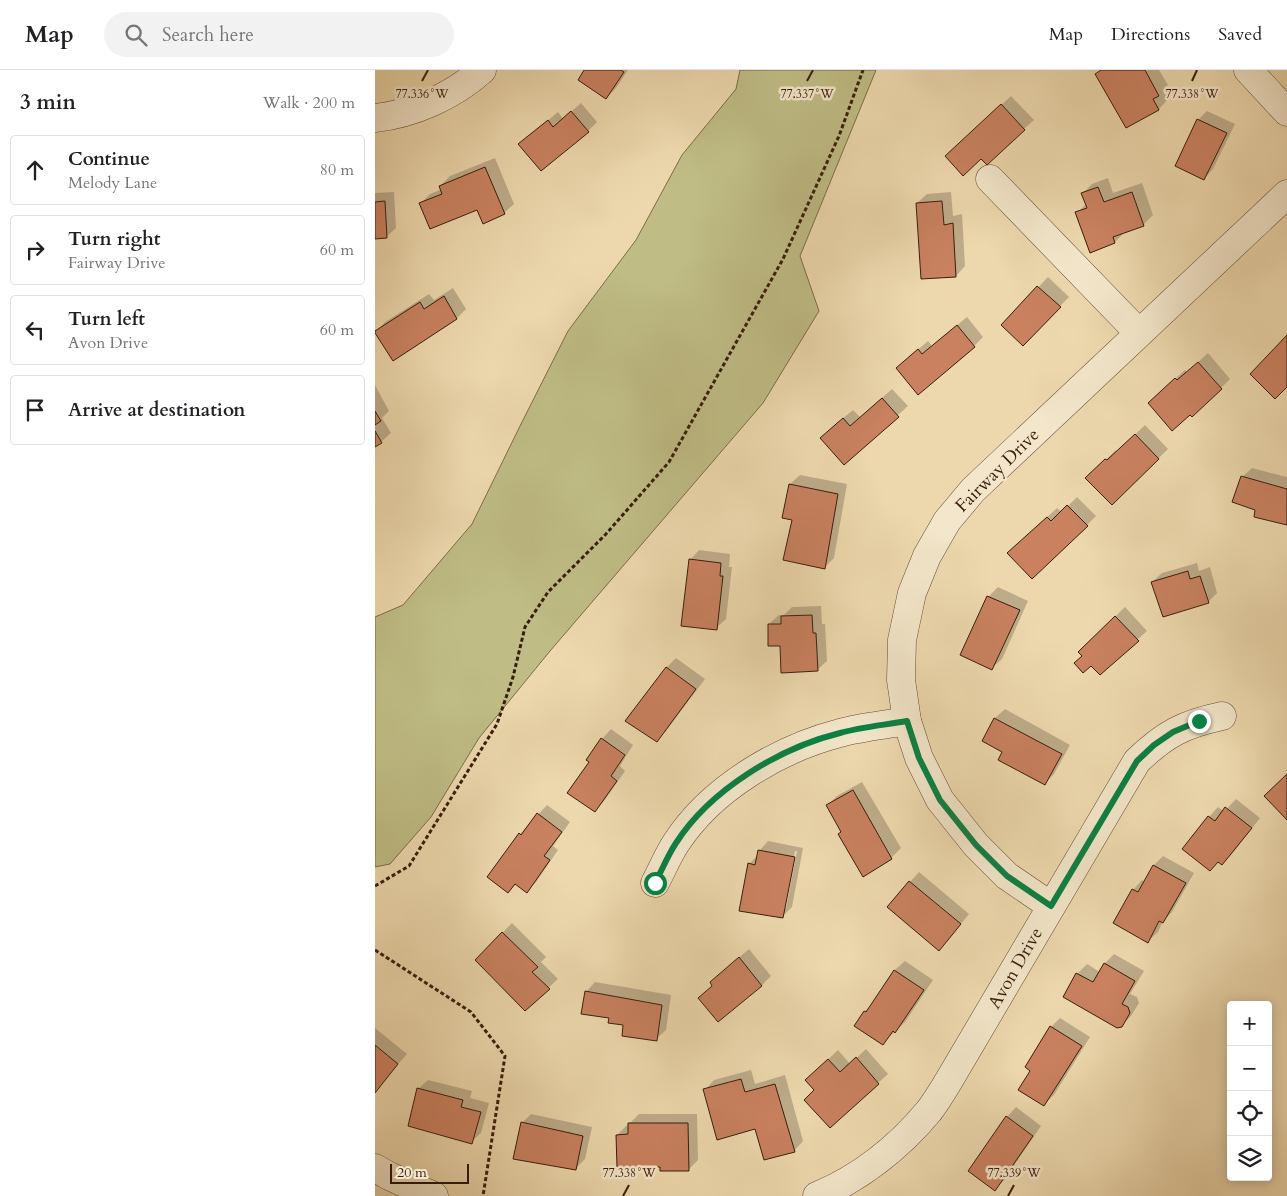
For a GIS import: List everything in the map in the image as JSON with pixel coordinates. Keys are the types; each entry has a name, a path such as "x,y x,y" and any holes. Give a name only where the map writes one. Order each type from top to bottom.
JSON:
{"street":[{"path":"375,118 418,108 450,93 482,70"},
{"path":"1248,70 1287,112"},
{"path":"989,179 1139,333"},
{"name":"Fairway Drive","path":"1051,906 1007,876 976,845 940,800 919,758 907,721 901,680 902,640 912,593 927,556 947,521 973,490 1287,194"},
{"name":"Avon Drive","path":"817,1196 830,1191 868,1168 900,1142 929,1110 948,1082 1137,761 1154,745 1173,732 1199,721 1222,716"},
{"path":"655,883 676,843 699,813 732,785 768,761 799,746 840,733 907,721"},
{"path":"375,1168 434,1196"}],"path":[{"path":"375,886 409,866 497,724 513,677 525,627 548,592 606,534 669,462 783,259 839,136 863,70"},
{"path":"375,950 471,1012 505,1056 483,1196"}],"shaded area":[{"path":"740,70 876,70 800,256 819,311 763,403 550,651 479,738 431,817 390,864 375,867 375,617 403,605 472,524 568,331 636,240 682,155 736,89"}],"building":[{"path":"584,70 621,70 624,72 606,99 578,80"},
{"path":"1101,70 1145,70 1159,96 1153,99 1159,110 1126,128 1095,74"},
{"path":"1001,104 1025,130 987,165 981,159 963,176 945,156"},
{"path":"571,111 589,132 541,171 518,144 548,120 553,127"},
{"path":"1197,119 1227,133 1204,180 1175,166"},
{"path":"485,167 505,214 483,224 477,210 430,229 419,203 442,194 439,186"},
{"path":"1098,187 1104,202 1132,192 1144,226 1113,237 1115,243 1090,253 1075,212 1087,208 1081,193"},
{"path":"385,201 387,238 375,239 375,202"},
{"path":"942,201 944,225 953,223 956,277 921,279 916,203"},
{"path":"1037,286 1061,307 1023,346 1001,325"},
{"path":"444,296 457,319 393,361 375,331 420,302 424,309"},
{"path":"957,325 975,347 918,395 896,368 918,349 922,354"},
{"path":"1287,335 1287,387 1275,399 1250,374"},
{"path":"1198,362 1222,389 1192,417 1190,415 1172,431 1148,403 1175,378 1177,380"},
{"path":"882,398 899,417 844,465 820,438 843,418 850,426"},
{"path":"375,411 381,421 375,425"},
{"path":"375,431 382,443 375,447"},
{"path":"1135,434 1159,459 1112,505 1085,478"},
{"path":"1241,476 1287,489 1287,525 1254,517 1255,510 1232,502"},
{"path":"789,484 838,494 825,569 783,560 792,520 782,518"},
{"path":"1067,505 1088,526 1032,579 1007,553 1047,517 1051,521"},
{"path":"689,559 721,563 720,576 723,576 717,630 681,626"},
{"path":"1188,571 1190,579 1200,576 1209,603 1163,617 1151,582"},
{"path":"987,596 1020,610 992,670 960,655"},
{"path":"812,615 813,633 816,633 818,671 781,673 780,646 768,646 768,624 781,624 781,616"},
{"path":"1115,616 1139,641 1100,675 1091,666 1083,673 1074,663 1082,656 1078,652"},
{"path":"666,667 696,689 657,742 625,721"},
{"path":"994,718 1062,754 1045,785 998,760 1002,752 982,741"},
{"path":"601,738 625,755 611,776 617,781 595,812 567,793 589,762 586,760"},
{"path":"1287,774 1287,820 1264,796"},
{"path":"853,790 892,859 863,877 838,834 841,832 826,805"},
{"path":"1225,807 1252,828 1222,865 1218,862 1210,871 1182,849 1208,816 1215,821"},
{"path":"537,813 562,832 544,856 550,860 527,893 515,884 508,893 487,877 519,833 521,835"},
{"path":"758,850 795,857 783,918 739,911 748,863 755,865"},
{"path":"1153,865 1186,883 1163,923 1159,921 1148,943 1113,923 1132,889 1138,892"},
{"path":"909,881 961,924 939,951 887,907"},
{"path":"502,932 538,967 532,972 550,989 525,1011 475,960"},
{"path":"739,957 762,986 718,1022 698,998 712,986 710,982"},
{"path":"1104,963 1135,981 1122,1004 1128,1007 1130,1013 1122,1027 1117,1028 1063,997 1076,973 1093,982"},
{"path":"894,970 924,990 895,1033 893,1031 883,1045 854,1026 864,1011 866,1012"},
{"path":"585,991 662,1005 657,1041 622,1036 623,1025 608,1023 609,1018 581,1014"},
{"path":"1050,1026 1082,1046 1044,1106 1018,1090 1030,1071 1025,1067"},
{"path":"375,1045 398,1064 375,1093"},
{"path":"856,1057 879,1084 830,1128 804,1100 814,1090 805,1080 828,1059 840,1072"},
{"path":"741,1079 745,1092 775,1084 795,1152 764,1160 755,1129 717,1140 703,1089"},
{"path":"417,1088 463,1100 461,1107 481,1112 472,1144 408,1126"},
{"path":"1006,1116 1033,1136 995,1191 968,1171"},
{"path":"521,1122 583,1136 576,1170 513,1159"},
{"path":"628,1123 688,1123 689,1171 660,1171 660,1167 617,1167 616,1135 628,1134"}],"route":[{"path":"655,883 676,843 699,813 732,785 768,761 799,746 840,733 907,721 919,758 940,800 976,845 1007,876 1051,906 1137,761 1154,745 1173,732 1199,721"}]}
